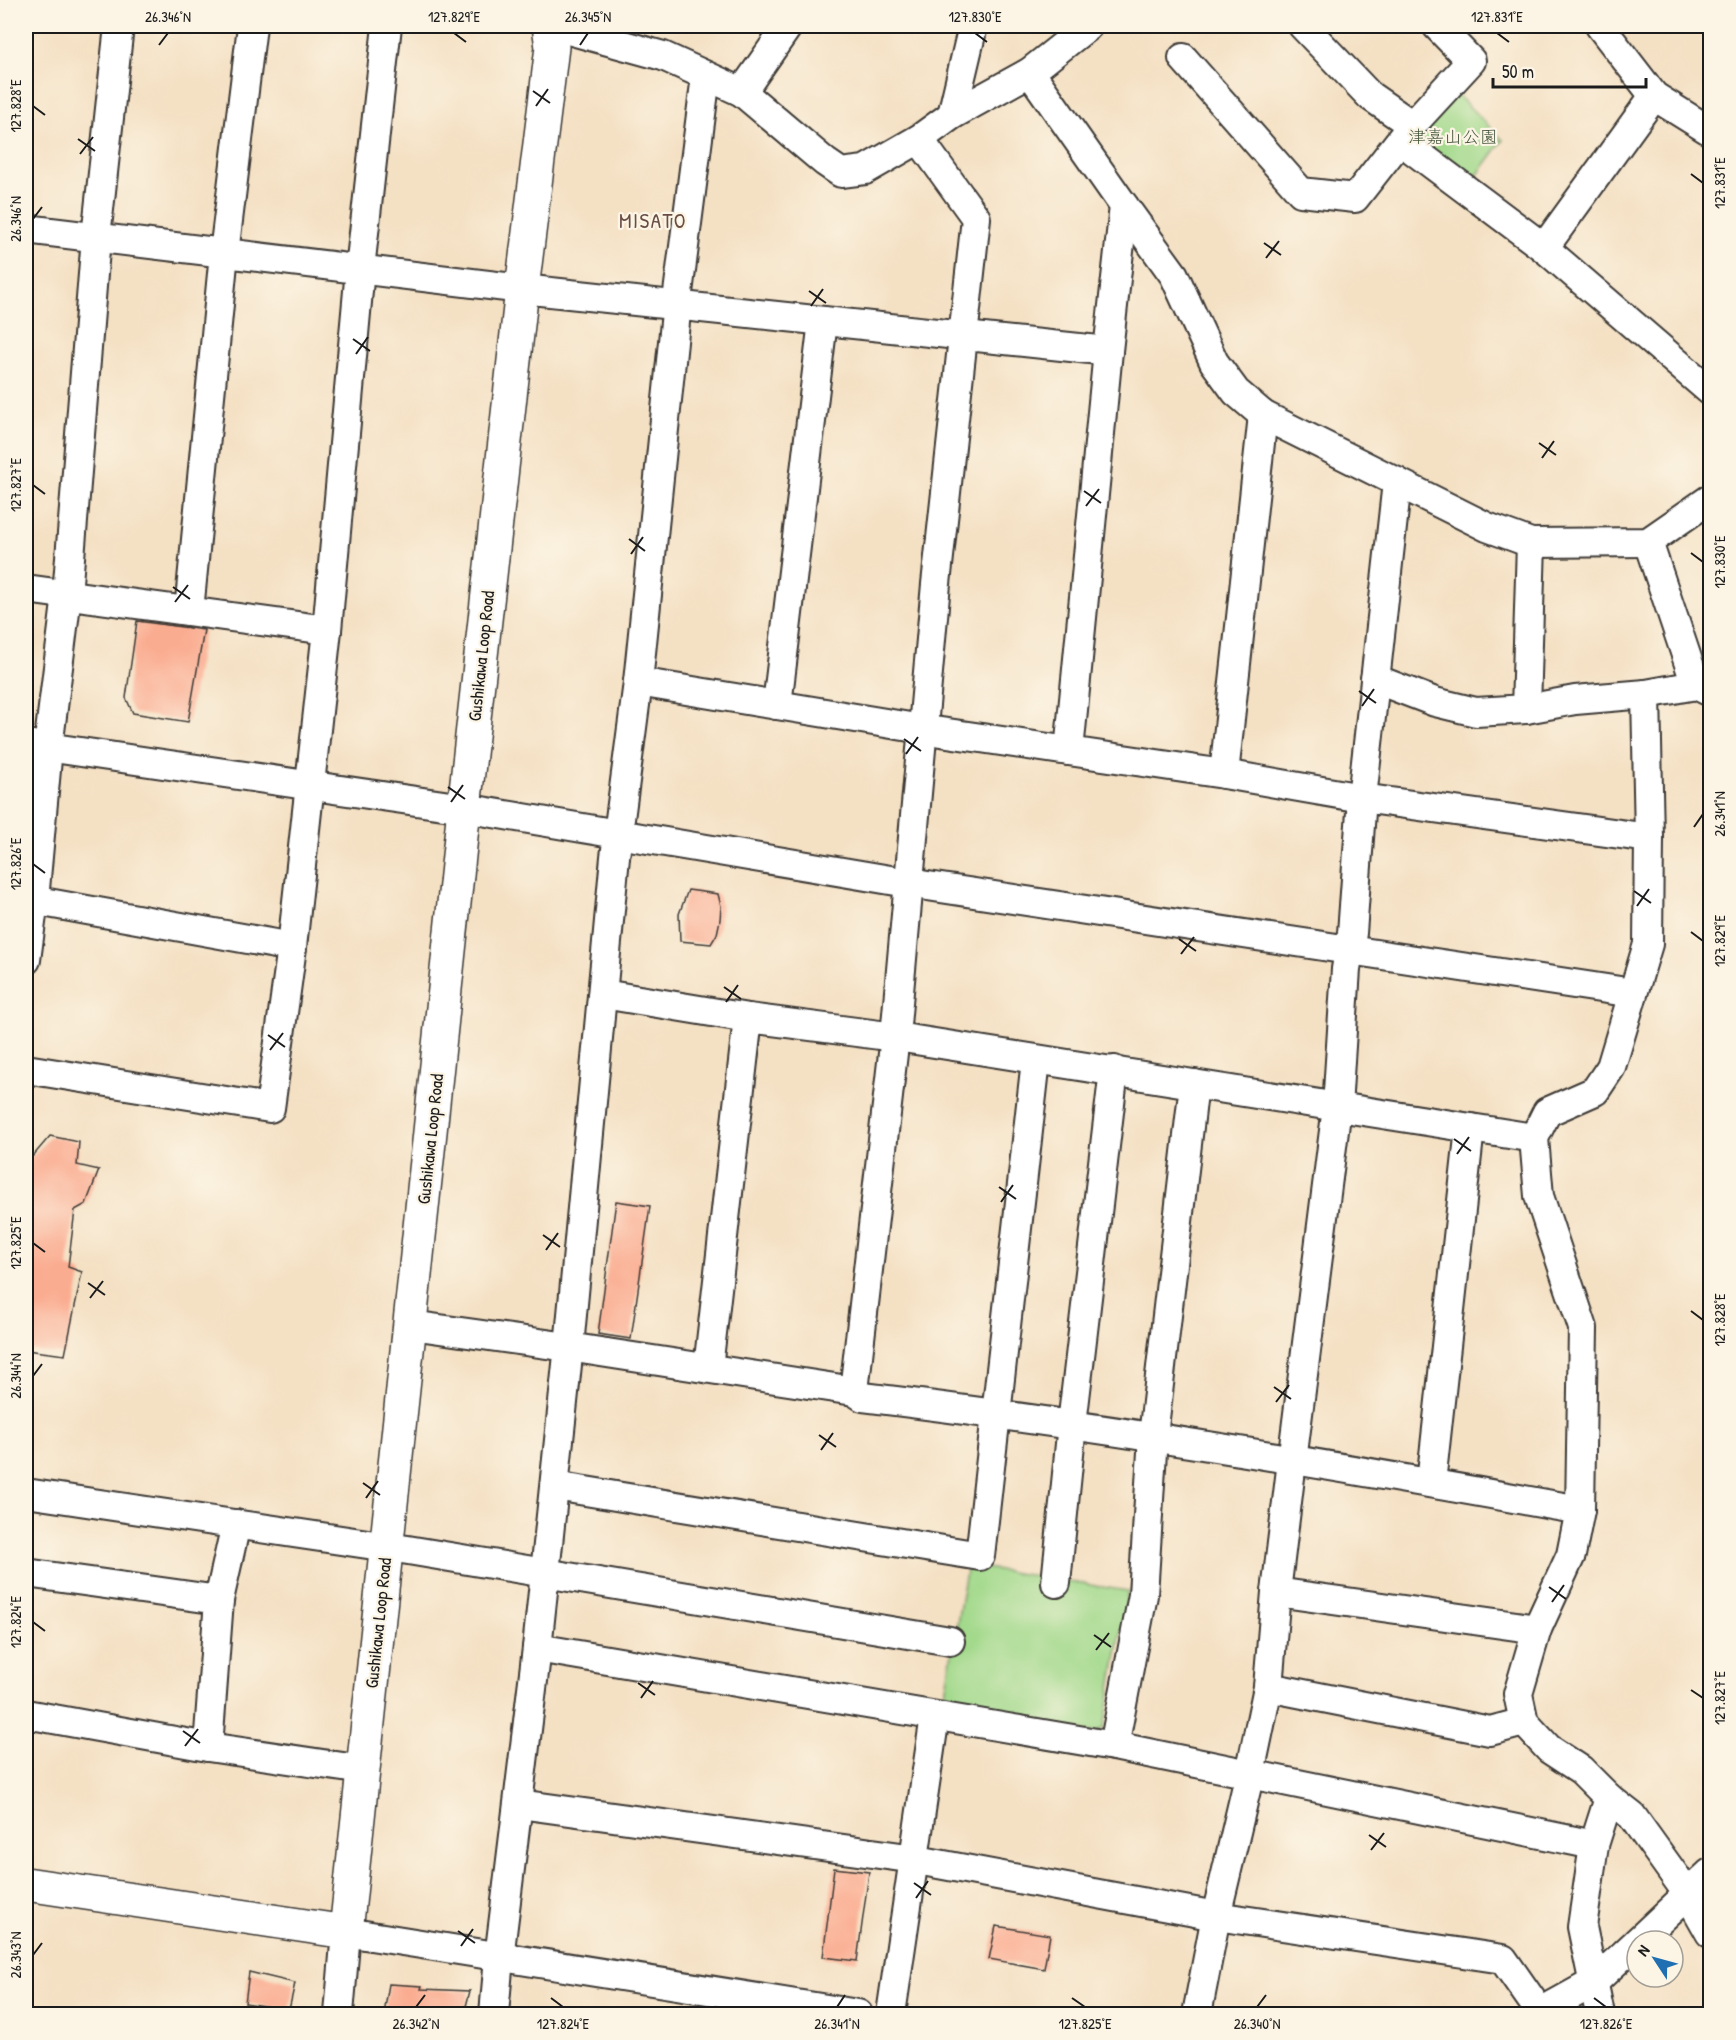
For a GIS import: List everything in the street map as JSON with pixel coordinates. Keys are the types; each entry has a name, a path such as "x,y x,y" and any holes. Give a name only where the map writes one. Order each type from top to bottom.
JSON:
{"main road":[{"name":"Gushikawa Loop Road","path":"346,1932 464,808 522,289 552,48 549,26"},
{"path":"26,1884 346,1932"}],"street":[{"path":"26,960 37,746 67,595 96,237 119,26"},
{"path":"189,611 224,253 252,26"},
{"path":"26,1070 270,1108 292,947 327,630 360,269 387,26"},
{"path":"554,26 663,56 742,92 841,173 865,170 919,139 952,115 1030,72 1088,26"},
{"path":"742,92 788,26"},
{"path":"952,115 973,26"},
{"path":"1303,26 1407,133 1710,391"},
{"path":"1183,58 1301,192 1355,198 1407,133 1471,61 1437,26"},
{"path":"1600,26 1654,96 1710,131"},
{"path":"1030,72 1174,275 1214,362 1236,392 1263,415 1487,527 1531,543 1648,542 1710,499"},
{"path":"494,2014 555,1486 618,835 638,682 677,304 706,76"},
{"path":"1544,248 1654,96"},
{"path":"854,1391 895,1036 922,729 976,218 919,139"},
{"path":"1069,751 1124,206"},
{"path":"26,229 522,289 1108,351"},
{"path":"777,705 823,321"},
{"path":"1224,774 1263,415"},
{"path":"1197,2014 1216,1916 1268,1687 1276,1592 1337,1107 1346,969 1362,798 1397,482"},
{"path":"1375,679 1435,702 1476,712 1526,710 1575,700 1703,689 1648,542"},
{"path":"1526,710 1531,543"},
{"path":"26,589 327,630"},
{"path":"638,682 922,729 1224,774 1362,798 1649,838"},
{"path":"1646,694 1649,838 1648,944 1611,1067 1594,1091 1547,1112 1534,1138 1539,1196 1583,1328 1580,1510 1571,1555 1537,1629 1518,1694 1524,1722 1549,1749 1581,1770 1609,1798 1632,1816 1688,1894 1710,1933"},
{"path":"37,746 464,808 908,883 1633,993"},
{"path":"30,899 292,947"},
{"path":"603,994 748,1017 895,1036 1534,1138"},
{"path":"708,1368 748,1017"},
{"path":"555,1486 980,1556 1036,1060"},
{"path":"1056,1583 1071,1424 1114,1070"},
{"path":"1114,1746 1143,1595 1154,1436 1194,1084"},
{"path":"1431,1483 1470,1128"},
{"path":"411,1325 854,1391 863,1397 996,1413 1154,1436 1580,1510"},
{"path":"26,1493 385,1546 951,1641"},
{"path":"208,1747 219,1600 236,1524"},
{"path":"26,1573 219,1600"},
{"path":"1276,1592 1537,1629"},
{"path":"537,1648 1114,1746 1594,1845"},
{"path":"1268,1687 1490,1731 1524,1722"},
{"path":"26,1714 208,1747 363,1770"},
{"path":"891,2014 935,1716"},
{"path":"1600,2014 1582,1927 1594,1845 1609,1798"},
{"path":"519,1804 913,1859 1216,1916 1503,1959 1538,2013 1593,1983 1625,1952"},
{"path":"1650,1929 1710,1874"},
{"path":"339,2014 346,1932 858,2014"}],"green space":[{"name":"津嘉山公園","path":"1448,86 1503,140 1468,188 1400,139"},
{"path":"967,1565 1128,1591 1104,1728 1095,1733 943,1705"}],"building":[{"path":"137,621 204,630 188,722 133,713 126,698"},
{"path":"688,890 718,894 721,906 720,920 717,934 711,944 680,941 679,914"},
{"path":"50,1136 79,1142 77,1165 99,1170 86,1204 75,1210 68,1267 82,1272 65,1355 26,1350 26,1155 33,1156"},
{"path":"616,1201 650,1206 631,1339 598,1334"},
{"path":"834,1868 869,1872 857,1961 823,1957"},
{"path":"996,1926 1050,1935 1044,1969 989,1959"},
{"path":"249,1972 295,1983 289,2010 245,2003"},
{"path":"389,1984 422,1986 421,1989 470,1991 464,2014 384,2014"}],"district":[{"name":"MISATO","path":"653,220"}]}
